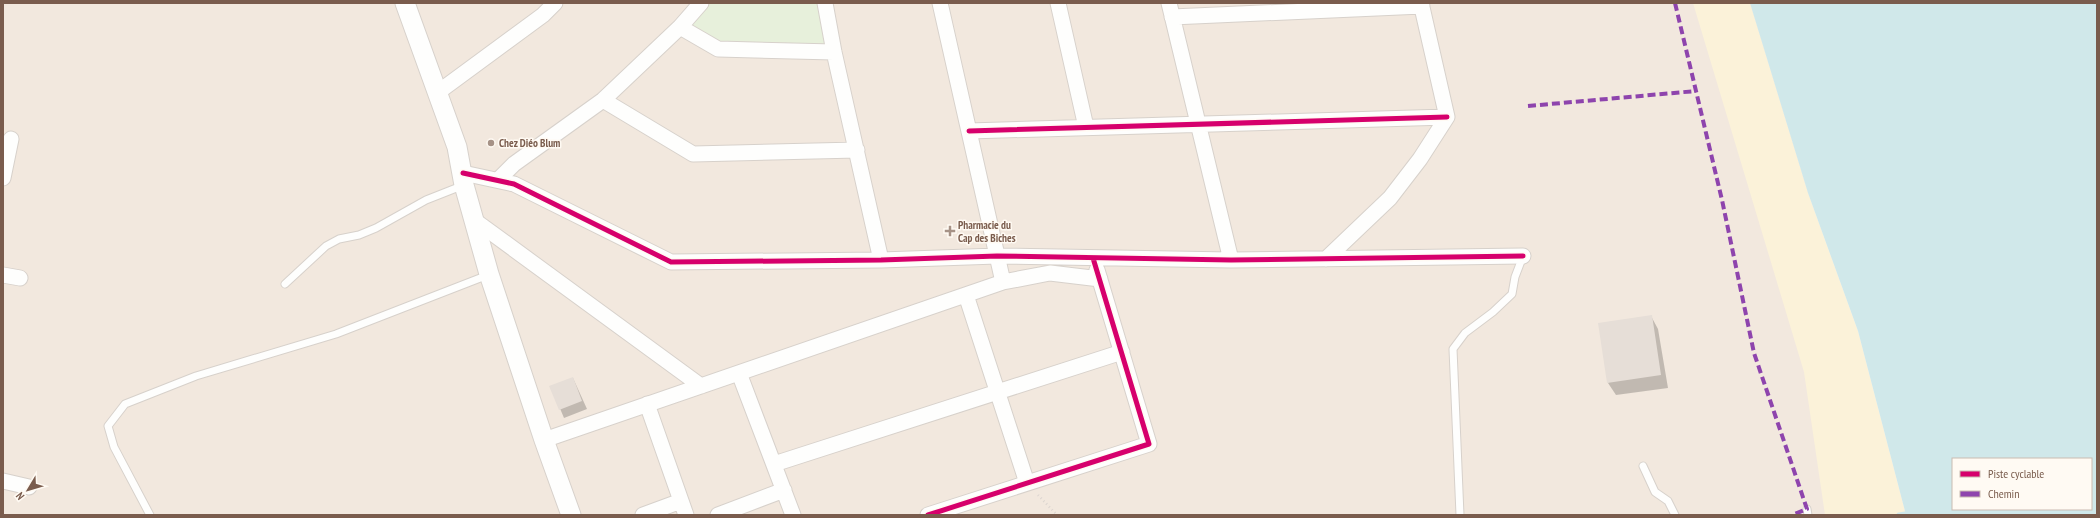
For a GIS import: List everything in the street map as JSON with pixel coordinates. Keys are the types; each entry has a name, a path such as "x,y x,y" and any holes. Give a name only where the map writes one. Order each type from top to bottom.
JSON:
{"street":[{"path":"405,3 436,93 457,147 463,179 489,274 544,440 571,515"},
{"path":"436,93 541,9 555,3"},
{"path":"498,180 514,164 603,100 680,27 701,3"},
{"path":"825,3 834,52 881,260"},
{"path":"940,3 1003,282"},
{"path":"1058,3 1086,127"},
{"path":"1231,260 1170,10 1422,5 1447,117 1420,159 1390,198 1326,259"},
{"path":"680,27 718,49 834,52"},
{"path":"603,100 693,154 857,150"},
{"path":"969,131 1447,117"},
{"path":"3,178 11,139"},
{"path":"463,179 498,180 514,184 671,262 881,260 997,256 1231,260 1523,256"},
{"path":"474,220 701,386"},
{"path":"928,515 1149,444 1094,258"},
{"path":"544,440 1003,282 1050,273 1100,279"},
{"path":"3,275 20,278"},
{"path":"966,295 1027,483"},
{"path":"774,464 1122,352"},
{"path":"739,373 793,515"},
{"path":"647,404 686,515"},
{"path":"3,481 29,487"},
{"path":"718,515 784,490"},
{"path":"643,515 681,501"}],"lane":[{"path":"285,284 326,246 339,239 359,235 376,228 463,179"},
{"path":"1460,515 1453,349 1465,332 1493,312 1512,294 1515,277 1523,256"},
{"path":"150,515 114,447 108,426 125,404 196,376 336,334 489,274"},
{"path":"1643,466 1655,492 1668,501 1675,515"}],"path":[{"path":"1027,483 1058,515"}],"shaded area":[{"path":"3,3 1750,3 1906,515 3,515"}],"green space":[{"path":"704,3 826,3 832,44 719,45 684,28"}],"sand":[{"path":"1693,3 1750,3 1808,193 1858,331 1906,515 1825,515 1804,372"}],"water":[{"path":"1750,3 2097,3 2097,515 1906,515 1858,331 1808,193"}],"building":[{"path":"1652,315 1661,375 1607,383 1598,323"},
{"path":"573,377 582,401 559,410 549,386"}],"waterway":[{"path":"1899,515 1905,514"}],"marked path":[{"path":"1675,3 1722,200 1754,353 1807,509 1792,515"},
{"path":"1528,106 1696,91"}],"cycle path":[{"path":"969,131 1447,117"},
{"path":"463,173 514,184 671,262 881,260 997,256 1231,260 1523,256"},
{"path":"928,515 1149,444 1093,258"}],"place":[{"name":"Chez Diéo Blum","path":"491,143"},
{"name":"Pharmacie du Cap des Biches","path":"950,231"}]}
